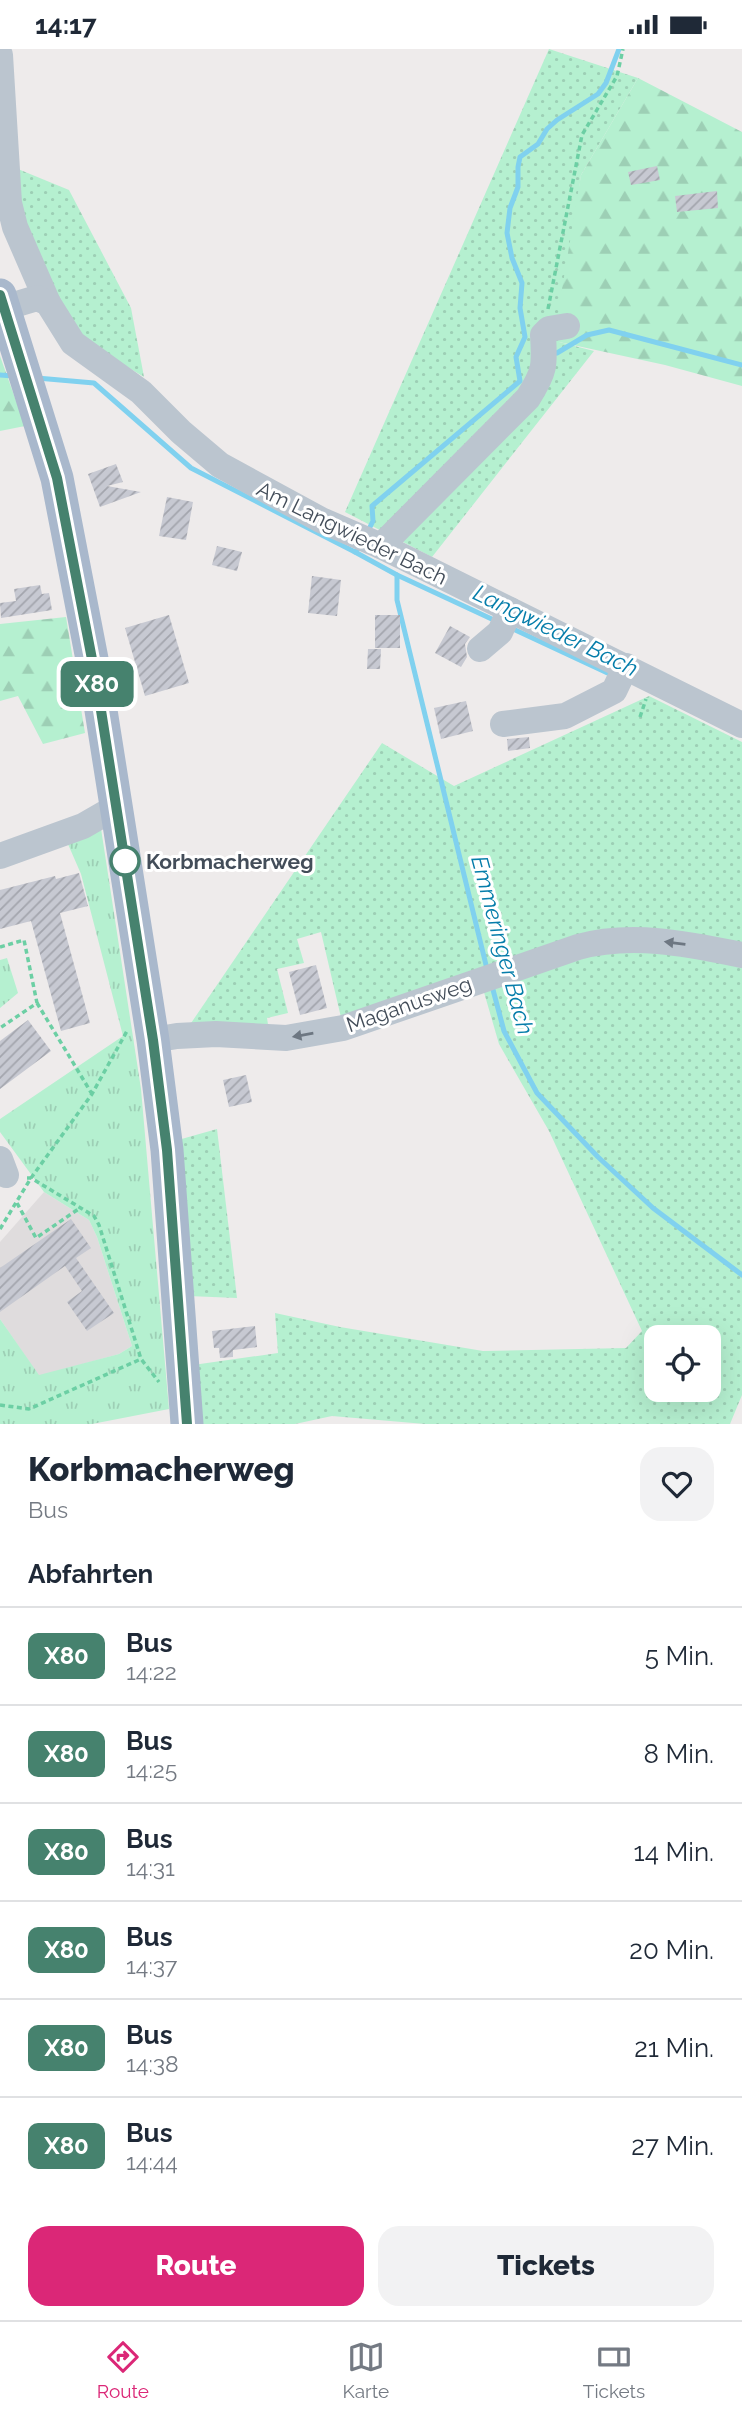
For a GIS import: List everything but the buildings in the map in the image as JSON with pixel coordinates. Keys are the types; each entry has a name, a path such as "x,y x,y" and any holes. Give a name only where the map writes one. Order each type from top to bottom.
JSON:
{"main road":[{"path":"1,304 57,478 78,576 116,807 142,1032 167,1150 186,1411"}],"street":[{"name":"Am Langwieder Bach","path":"0,55 9,203 15,227 48,303 73,343 141,392 181,432 220,465 321,520 370,541 506,619 621,676 742,725"},
{"path":"1,304 37,298 48,303"},
{"path":"370,541 528,398 539,381 555,331"},
{"path":"480,649 506,619"},
{"path":"503,724 565,716 614,691 621,676"},
{"path":"0,856 83,826 116,807"},
{"name":"Maganusweg","path":"142,1032 177,1036 216,1034 286,1038 343,1028 578,947 618,939 696,945 742,955"}],"path":[{"path":"555,331 582,135 617,76 623,49"},
{"path":"640,717 645,704"},
{"path":"0,947 24,940 37,1003 92,1094"},
{"path":"0,1028 37,1003"},
{"path":"12,1171 92,1094 142,1032"},
{"path":"12,1171 17,1203 36,1238 80,1207"},
{"path":"12,1171 94,1216 141,1359 171,1398 186,1411"},
{"path":"0,1229 17,1203"},
{"path":"0,1405 29,1409 141,1359"}],"shaded area":[{"path":"44,1192 89,1220 132,1346 119,1354 39,1376 0,1319 0,1242"}],"green space":[{"path":"549,49 638,78 581,175 559,342 594,351 432,557 345,512"},
{"path":"638,78 742,132 742,386 665,365 559,342 561,295 581,175"},
{"path":"13,167 69,190 131,308 144,377 91,345 71,328 24,236"},
{"path":"0,356 25,426 0,431"},
{"path":"66,617 85,733 43,744 18,696 0,701 0,624"},
{"path":"649,696 742,742 742,950 647,935 343,1026 321,932 297,939 304,963 277,969 288,1013 267,1018 269,1031 187,1029 382,743 454,786"},
{"path":"100,822 141,1089 169,1409 92,1424 0,1424 0,1319 39,1375 119,1354 132,1346 89,1220 44,1192 0,1132 0,1119 123,1036 81,874 64,835"},
{"path":"597,946 742,960 742,1395 730,1424 425,1424 332,1416 295,1424 195,1424 193,1365 278,1353 275,1313 483,1351 626,1348 642,1331 549,1131 499,1044 481,982"},
{"path":"7,958 18,993 0,1008 0,960"},
{"path":"217,1129 237,1298 188,1296 178,1140"}],"waterway":[{"name":"Langwieder Bach","path":"368,531 373,521 372,506 520,381 516,357 525,337 520,308 522,283 512,258 507,233 510,208 518,187 520,157 538,144 547,129 557,120 598,94 606,83 619,49"},
{"path":"557,353 587,335 609,330 742,365"},
{"name":"Langwieder Bach","path":"0,375 13,376"},
{"name":"Langwieder Bach","path":"37,378 94,383 191,468 355,552 361,546"},
{"name":"Langwieder Bach","path":"355,552 397,575 496,621"},
{"name":"Emmeringer Bach","path":"397,575 397,600 487,969"},
{"name":"Langwieder Bach","path":"511,628 614,676"},
{"name":"Emmeringer Bach","path":"492,986 504,1031 537,1093 598,1157 653,1208 742,1275"}],"bus line":[{"name":"X80","path":"0,295 57,478 97,685 153,1040 167,1150 187,1424"}],"place":[{"name":"Korbmacherweg","path":"125,861"}]}
